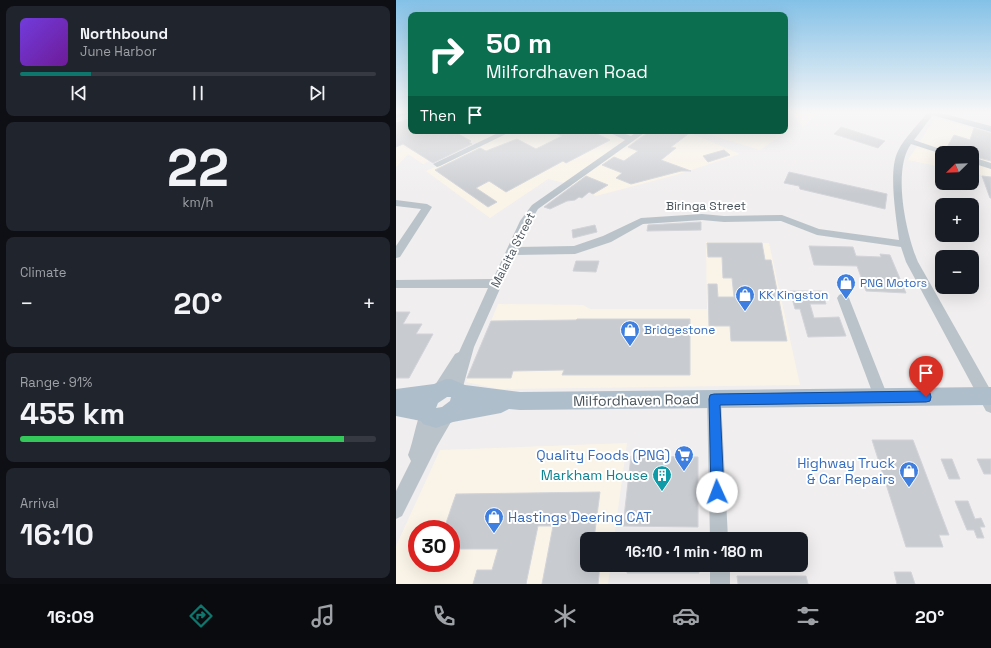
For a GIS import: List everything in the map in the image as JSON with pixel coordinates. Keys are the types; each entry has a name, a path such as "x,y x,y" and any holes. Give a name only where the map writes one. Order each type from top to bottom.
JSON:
{"main road":[{"name":"Milfordhaven Road","path":"396,398 448,391 520,401 881,397 989,399"},
{"path":"396,407 426,414 427,402 448,391 458,405 449,414"},
{"name":"Milfordhaven Road","path":"426,414 437,419 449,414 520,401"}],"street":[{"path":"437,164 490,139"},
{"name":"Malaita Street","path":"448,391 510,251 525,221 535,207 631,139"},
{"path":"935,149 909,141 902,151 899,160 898,195 905,244 912,262 989,399"},
{"path":"979,162 991,166"},
{"path":"396,203 427,207 396,254"},
{"name":"Biringa Street","path":"510,251 575,250 607,239 641,221 702,217 724,219 782,218 817,232 905,244"},
{"path":"396,284 496,283"},
{"path":"843,298 881,397"},
{"path":"714,399 719,532"},
{"path":"396,506 422,440 426,414"},
{"path":"396,510 431,440 449,414"},
{"path":"720,572 720,584"}],"shaded area":[{"path":"396,139 705,139 740,154 676,175 596,196 573,185 548,179 490,218 426,171 482,145 474,141 423,164 408,154 396,167"},
{"path":"725,139 775,139 760,150"},
{"path":"921,139 991,139 991,177 979,174 979,146 935,146 935,166 908,160"},
{"path":"706,242 769,243 800,385 499,389 466,382 498,304 583,305 590,309 707,309"},
{"path":"627,443 615,532 580,532 580,572 610,572 608,584 396,584 396,546 440,450"}],"building":[{"path":"396,139 468,139 471,141 469,142 472,144 433,163 403,144 396,147"},
{"path":"516,139 536,149 555,139 610,140 566,163 563,161 506,192 489,181 476,188 497,202 488,207 435,170 480,148 486,151"},
{"path":"639,139 681,139 671,147 676,148 661,160 691,171 681,171 631,184 616,178 622,173 602,165 614,157 624,161 638,151 628,147"},
{"path":"851,139 880,139 885,141 878,148"},
{"path":"952,139 991,139 991,161 979,158 979,146 948,146"},
{"path":"724,150 730,155 708,162 703,156"},
{"path":"789,172 887,194 885,209 800,189 799,186 784,183"},
{"path":"586,176 608,185 593,194 589,192 582,198 579,197 575,200 567,201 550,209 544,207"},
{"path":"982,176 991,177 991,198 990,198"},
{"path":"701,222 701,230 647,231 648,225"},
{"path":"595,225 597,232 573,238 572,230"},
{"name":"KK Kingston","path":"707,243 762,243 765,260 771,260 787,341 731,341 730,326 709,326 708,284 717,284 718,297 734,297 732,278 723,278 722,257 708,257"},
{"path":"809,246 853,247 856,256 881,257 880,254 890,255 906,293 866,291 857,266 814,265"},
{"path":"576,261 599,261 596,272 573,271"},
{"path":"790,291 822,291 826,304 810,304 814,318 839,317 846,336 808,337 800,309 795,309"},
{"path":"396,312 410,312 403,324 422,324 416,334 433,334 409,378 396,378"},
{"path":"690,319 690,375 562,375 564,370 513,371 511,378 467,378 491,321"},
{"name":"Highway Truck & Car Repairs","path":"872,440 913,440 949,535 939,535 943,547 906,547"},
{"name":"Markham House","path":"631,456 698,457 698,527 623,526"},
{"path":"941,459 952,459 960,479 949,479"},
{"path":"977,459 991,459 991,474 984,474"},
{"name":"Hastings Deering CAT","path":"600,492 595,532 580,532 580,572 599,572 598,584 542,584 553,526 538,526 526,584 473,584 477,570 492,570 498,549 460,549 460,520 447,520 456,494"},
{"path":"955,501 968,501 975,519 981,518 985,527 980,527 984,538 977,538 974,530 967,530"},
{"path":"627,572 699,572 699,573"},
{"path":"894,572 911,572 915,584 897,584"},
{"path":"737,576 806,576 808,584 738,584"}],"place":[{"name":"PNG Motors","path":"846,300"},
{"name":"KK Kingston","path":"745,312"},
{"name":"Bridgestone","path":"630,347"},
{"name":"Quality Foods (PNG)","path":"684,472"},
{"name":"Highway Truck & Car Repairs","path":"909,488"},
{"name":"Markham House","path":"662,492"},
{"name":"Hastings Deering CAT","path":"494,534"}],"route":[{"path":"717,492 714,399 926,397"}]}
